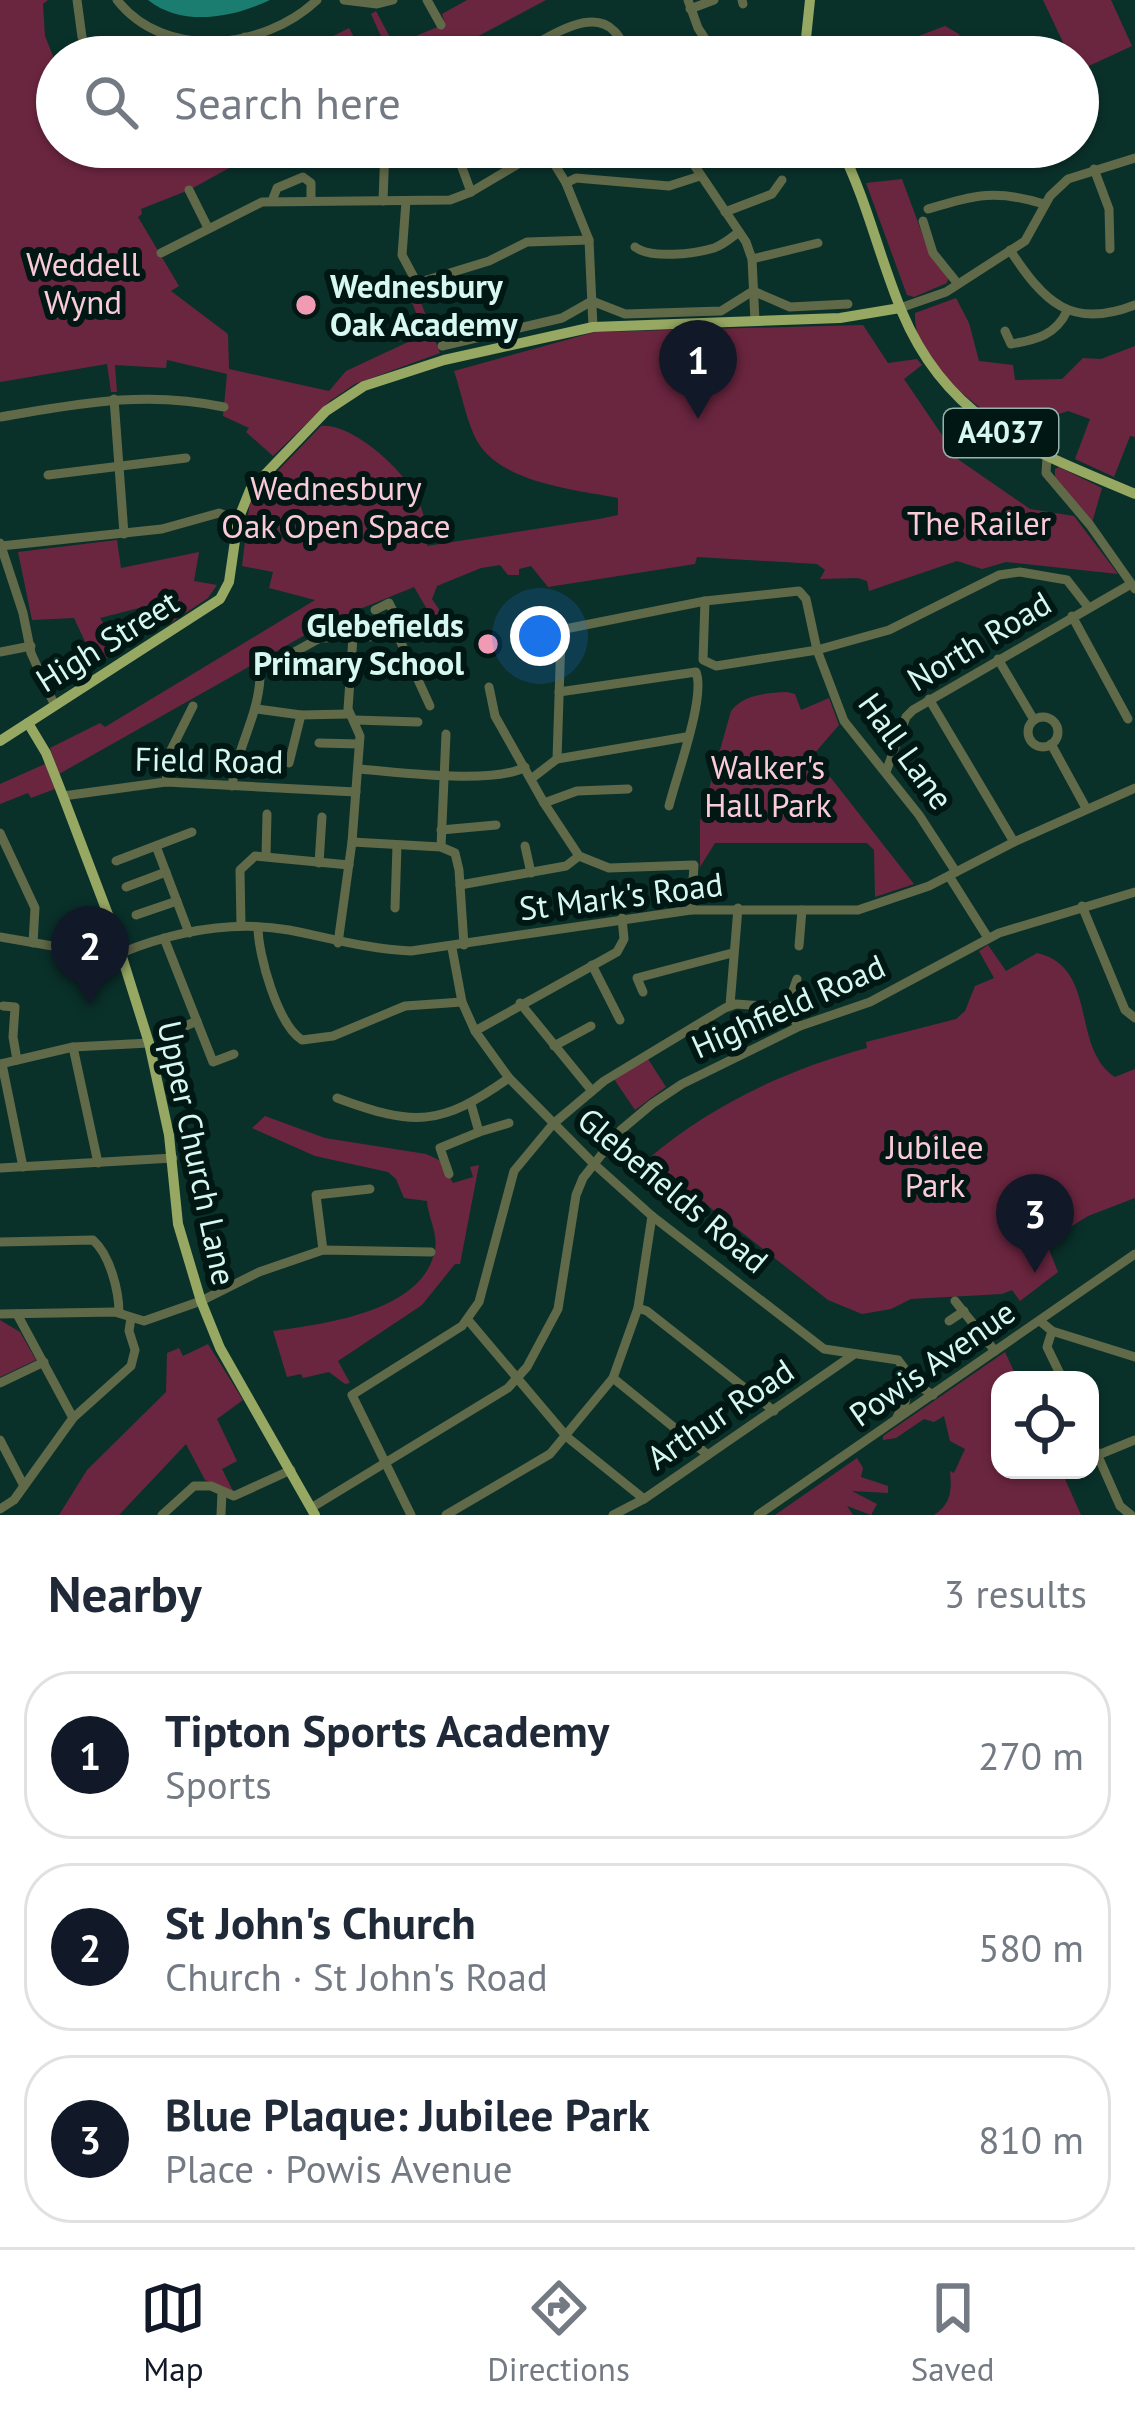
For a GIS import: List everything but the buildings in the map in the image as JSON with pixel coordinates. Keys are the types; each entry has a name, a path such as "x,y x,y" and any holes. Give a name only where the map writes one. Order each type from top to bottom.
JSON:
{"main road":[{"path":"806,36 810,0"},
{"path":"593,327 860,316 900,308 850,168"},
{"name":"A4037","path":"900,308 923,357 962,402 1002,434 1135,494"},
{"name":"High Street","path":"0,741 220,598 233,565 242,505 250,490 311,427 364,386 444,360 593,327"},
{"name":"Upper Church Lane","path":"28,723 46,753 114,934 126,951 172,1158 178,1224 201,1301 220,1348 313,1512"}],"street":[{"path":"77,0 82,36"},
{"path":"117,0 146,28 169,36"},
{"path":"248,36 282,25 317,0"},
{"path":"348,0 377,4 393,0"},
{"path":"427,0 441,25"},
{"path":"706,36 689,5 714,0"},
{"path":"554,36 595,21 618,36"},
{"path":"1099,168 1135,158"},
{"path":"383,201 384,168"},
{"path":"459,168 471,191"},
{"path":"161,253 250,206 272,201 440,201 471,191 510,168"},
{"path":"557,168 589,241 593,327"},
{"path":"695,168 752,259 755,321"},
{"path":"900,308 937,297 1010,250 1030,234 1044,204 1068,179 1098,168"},
{"path":"1094,169 1109,209 1110,249"},
{"path":"566,183 576,178 669,186 700,176"},
{"path":"272,201 277,188 303,177 311,183 311,201"},
{"path":"725,212 772,194 782,180"},
{"path":"188,190 208,229"},
{"path":"928,209 998,193 1044,204"},
{"path":"406,201 403,255 417,283 478,265 527,242 589,241"},
{"path":"922,220 934,253 958,284"},
{"path":"635,247 644,254 708,250 739,232"},
{"path":"752,259 820,242"},
{"path":"1010,250 1038,290 1067,311 1098,316 1135,305"},
{"path":"442,346 562,318 592,302 625,314 721,311 753,290"},
{"path":"753,290 790,307 848,304"},
{"path":"1005,331 1011,344 1038,339 1061,324 1067,311"},
{"path":"0,417 114,399 170,398 224,407"},
{"path":"114,399 124,534"},
{"path":"1047,457 1046,473 1133,586"},
{"path":"48,475 186,458"},
{"path":"55,706 31,646 1,544 124,534 177,526 219,513 238,520"},
{"path":"557,759 562,631 570,626 705,601 703,660 709,665 817,650 906,623 1010,572 1067,580 1088,607"},
{"name":"North Road","path":"886,772 906,717 929,699 1133,586"},
{"path":"1,591 15,589"},
{"name":"Hall Lane","path":"705,601 799,591 806,598 817,650 844,721 886,772 988,938"},
{"path":"375,610 389,603 398,622 398,636 430,706"},
{"path":"1072,616 1128,719"},
{"path":"289,655 320,638 398,636"},
{"path":"338,943 358,769 359,744 352,717 353,637"},
{"path":"0,652 31,646"},
{"path":"998,659 1034,720"},
{"path":"559,692 696,672 700,680 668,806"},
{"path":"232,786 238,754 257,709 260,677"},
{"path":"489,687 495,716 579,856 609,868 694,865 691,910"},
{"path":"929,699 1014,842"},
{"path":"166,782 169,754 193,706"},
{"path":"257,709 418,722"},
{"path":"289,763 301,715"},
{"path":"1046,717 1055,724 1058,735 1051,744 1030,740 1034,720 1046,717"},
{"path":"440,848 446,734"},
{"path":"531,779 557,759 686,737"},
{"path":"324,746 359,744"},
{"path":"1051,744 1086,808"},
{"path":"358,769 512,775 525,767"},
{"name":"Field Road","path":"63,796 166,782 356,792"},
{"path":"544,803 578,790 628,789"},
{"path":"1133,790 1135,805"},
{"name":"St Mark's Road","path":"126,951 164,938 242,926 378,950 458,946 691,910 858,910 891,901 1133,790"},
{"path":"266,856 267,814"},
{"path":"319,863 322,817"},
{"path":"441,830 496,825"},
{"path":"116,861 192,832"},
{"path":"0,833 35,908 33,943"},
{"path":"352,842 455,853 460,885 566,866 579,856"},
{"path":"395,908 397,845"},
{"path":"525,846 531,873"},
{"path":"156,847 189,933"},
{"path":"242,926 240,870 254,856 349,866"},
{"path":"126,886 166,872"},
{"name":"Glebefields Road","path":"460,885 462,1002 475,1031 508,1078 652,1216 832,1352"},
{"name":"Highfield Road","path":"313,1512 517,1379 541,1345 557,1309 576,1195 593,1163 621,1130 669,1093 800,1026 870,1002 988,938 1135,892"},
{"path":"136,916 177,901"},
{"path":"1082,906 1125,1010 1135,1018"},
{"path":"730,1005 738,908"},
{"path":"799,946 802,910"},
{"path":"475,1031 620,949 622,918"},
{"path":"258,927 261,958 286,1023 302,1040 333,1036 405,1006 462,1002"},
{"path":"0,937 70,949 114,934"},
{"path":"164,938 213,1062 234,1054"},
{"path":"643,992 637,978 732,953"},
{"path":"592,965 620,1020"},
{"path":"785,1010 797,979"},
{"path":"520,1003 592,1090"},
{"path":"411,1515 352,1395 468,1320 495,1252 514,1171 553,1124 592,1090 730,1005 785,1010 800,1026"},
{"path":"3,1006 16,1007 17,1060"},
{"path":"169,1058 160,1037 197,1022"},
{"path":"554,1046 591,1026"},
{"path":"23,1167 1,1064 73,1047 149,1043"},
{"path":"73,1047 98,1163"},
{"path":"337,1098 373,1112 415,1117 452,1114 508,1078"},
{"path":"471,1104 479,1132"},
{"path":"449,1174 440,1148 508,1123"},
{"path":"0,1168 172,1158"},
{"path":"323,1250 316,1195 370,1189"},
{"path":"446,1515 550,1454 613,1378 638,1308 652,1216"},
{"path":"0,1242 93,1240 102,1248 119,1313"},
{"path":"0,1314 119,1313 152,1320 259,1272 323,1250 431,1252"},
{"name":"Powis Avenue","path":"758,1515 1135,1254"},
{"path":"955,1301 995,1351"},
{"path":"638,1308 774,1411"},
{"path":"949,1321 964,1311"},
{"path":"17,1314 73,1418"},
{"path":"0,1509 14,1500 73,1418 131,1366 135,1350 131,1318"},
{"path":"468,1320 567,1437 644,1499"},
{"path":"1040,1321 1052,1330 1135,1357"},
{"path":"1052,1330 1046,1342 1059,1371"},
{"path":"832,1370 832,1352 895,1358 916,1384 933,1395"},
{"name":"Arthur Road","path":"613,1515 644,1499 856,1353"},
{"path":"0,1383 44,1362"},
{"path":"890,1425 905,1404 910,1375"},
{"path":"613,1378 708,1455"},
{"path":"0,1440 24,1486"},
{"path":"1099,1455 1135,1440"},
{"path":"1099,1457 1120,1506 1131,1515"},
{"path":"162,1515 194,1486 241,1494 291,1470"},
{"path":"220,1515 222,1492"}],"green space":[{"name":"Weddell Wynd","path":"0,0 48,0 43,4 45,36 36,36 36,168 229,168 141,209 138,217 179,286 171,291 228,334 229,369 329,391 346,371 421,336 409,295 417,292 440,353 355,384 330,401 273,456 246,432 249,428 223,416 227,374 167,360 166,368 115,365 117,392 111,392 107,364 0,382"},
{"path":"467,0 546,0 478,36 416,36 445,24 442,14"},
{"path":"1043,0 1111,0 1132,46 1099,61 1099,36 1060,36"},
{"path":"376,11 389,36 381,36 371,14"},
{"path":"945,26 960,36 919,36"},
{"path":"902,179 930,255 949,276 947,283 914,297 907,295 866,183"},
{"path":"956,298 969,323 979,361 1013,365 1015,380 1062,379 1083,358 1101,359 1135,346 1135,437 1130,436 1114,477 1075,459 1090,419 1068,411 1009,430 948,380 924,348 915,313"},
{"path":"863,325 888,363 917,359 922,365 904,379 959,460 1030,509 1074,516 1118,574 1006,562 982,569 957,561 869,591 867,581 858,578 820,579 825,570 817,564 697,557 695,564 548,587 531,566 519,569 519,575 508,575 500,565 481,568 437,586 432,599 450,626 441,633 414,587 328,622 59,774 50,748 100,723 105,727 315,600 269,588 273,572 242,566 250,500 321,426 363,441 402,476 420,505 427,546 599,519 618,515 618,498 517,474 484,451 471,427 454,371 595,332"},
{"path":"1059,467 1102,488 1092,523 1055,477"},
{"path":"117,540 121,568 199,552 194,581 217,585 208,598 172,622 159,603 100,618 120,649 96,665 74,618 32,620 18,552"},
{"name":"Walker's Hall Park","path":"795,694 801,710 829,698 839,725 813,755 914,884 875,897 874,850 867,843 715,843 700,867 700,821 731,711 749,698"},
{"path":"45,764 55,789 0,804 0,784"},
{"name":"Jubilee Park","path":"988,945 1006,971 1037,953 1056,961 1077,991 1101,1064 1115,1077 1135,1069 1135,1198 1088,1216 1046,1242 1058,1272 1020,1301 1012,1290 911,1299 891,1309 862,1314 828,1300 648,1159 697,1122 779,1079 867,1048 866,1042 956,1019 965,1011 975,986 994,978 979,951"},
{"path":"648,1059 666,1087 635,1110 614,1079"},
{"path":"265,1116 325,1138 426,1154 441,1161 453,1183 473,1177 470,1167 479,1165 460,1264 455,1264 422,1305 338,1361 350,1383 329,1372 287,1377 273,1331 344,1319 393,1301 412,1287 427,1270 435,1249 427,1201 404,1198 388,1172 315,1156 252,1128"},
{"path":"0,1320 20,1332 36,1360 0,1377"},
{"path":"208,1344 243,1400 217,1419 237,1461 222,1469 233,1491 205,1480 186,1444 119,1515 59,1515 87,1470 166,1392 167,1353 179,1348 183,1356"},
{"path":"1005,1352 1014,1371 991,1371 991,1479 1065,1479 1081,1515 934,1515 947,1502 950,1471 954,1473 965,1449 950,1441 944,1416 934,1422 924,1419 896,1438 883,1440"},
{"path":"857,1458 863,1468 861,1477 888,1486 888,1493 852,1491 877,1504 871,1515 847,1506 853,1515 775,1515"}],"shaded area":[{"path":"148,0 270,0 241,11 192,17"}],"place":[{"name":"Wednesbury Oak Academy","path":"306,305"},
{"name":"Tipton Sports Academy","path":"698,419"},
{"name":"Glebefields Primary School","path":"488,644"},
{"name":"St John's Church","path":"90,1005"},
{"name":"Blue Plaque: Jubilee Park","path":"1035,1273"}],"park label":[{"name":"Wednesbury Oak Open Space","path":"336,507"},
{"name":"The Railer","path":"979,523"}]}
